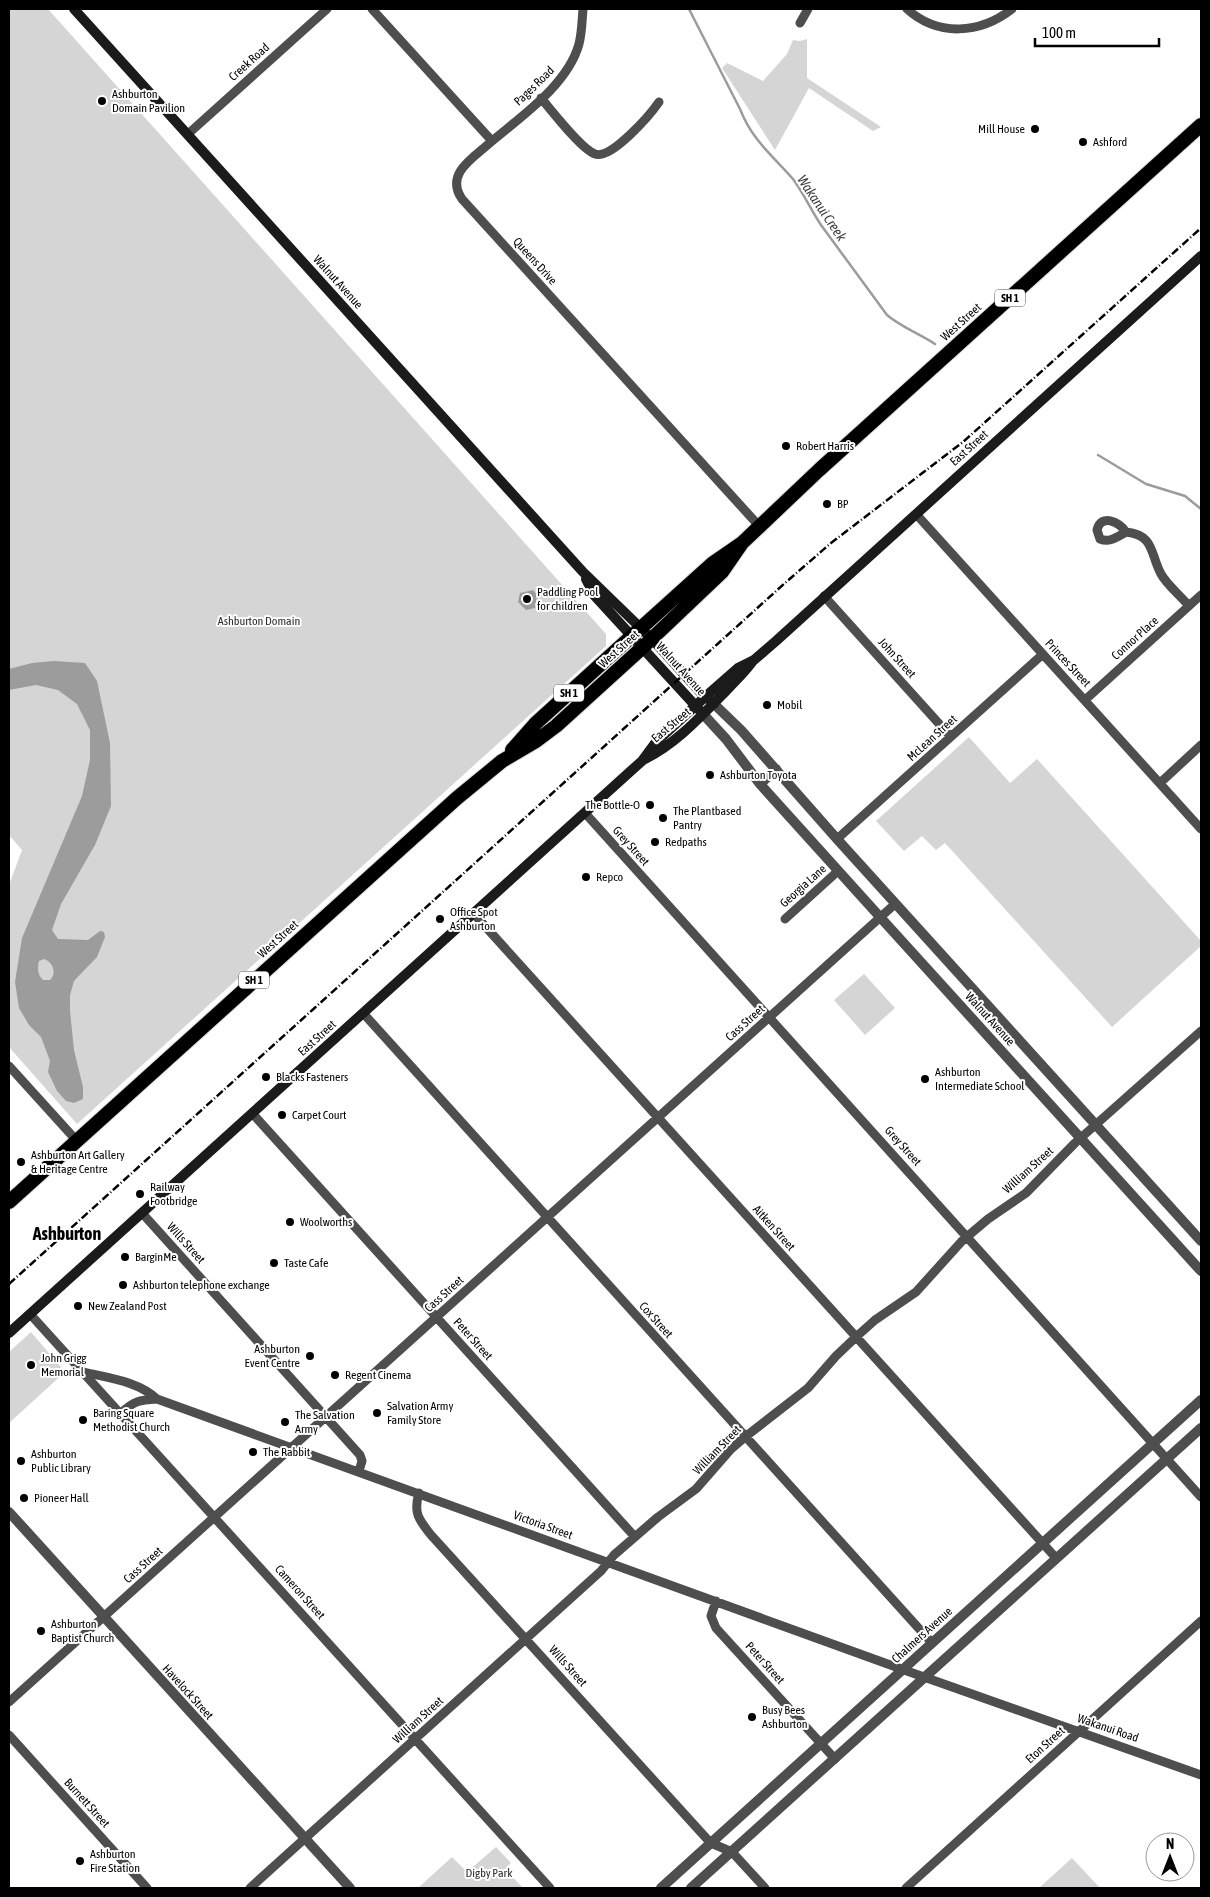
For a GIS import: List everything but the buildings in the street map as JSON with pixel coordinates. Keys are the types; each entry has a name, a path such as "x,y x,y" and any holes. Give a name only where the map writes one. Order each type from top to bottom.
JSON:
{"highway":[{"name":"West Street","path":"502,762 536,724 636,632 713,563 742,543 760,527 826,464 1201,124"},
{"name":"West Street","path":"9,1202 457,798 502,762 556,726 648,643 722,572 742,543"}],"main road":[{"name":"Walnut Avenue","path":"74,9 636,632 714,704"},
{"name":"East Street","path":"642,761 664,750 744,674 754,660 1201,256"},
{"name":"Walnut Avenue","path":"648,643 703,714"},
{"name":"East Street","path":"9,1333 642,761 656,742 705,697 738,668 754,660"}],"street":[{"name":"Creek Road","path":"188,134 327,9"},
{"path":"372,9 492,141"},
{"name":"Pages Road","path":"492,141 561,78 575,55 581,34 583,9"},
{"path":"800,23 808,9"},
{"path":"907,9 928,24 959,30 985,25 1012,9"},
{"path":"541,98 582,144 595,154 611,151 649,117 659,102"},
{"name":"Queens Drive","path":"492,141 458,173 456,186 462,199 760,527"},
{"name":"Princes Street","path":"916,514 1201,829"},
{"path":"1126,532 1140,536 1151,545 1161,575 1190,606"},
{"name":"Connor Place","path":"1086,700 1201,595"},
{"name":"John Street","path":"824,596 951,737"},
{"name":"McLean Street","path":"837,840 1043,654"},
{"name":"Walnut Avenue","path":"714,704 741,730 837,840 1201,1240"},
{"name":"Walnut Avenue","path":"703,714 726,739 760,784 1201,1271"},
{"path":"1160,782 1201,745"},
{"path":"760,784 776,769"},
{"name":"Grey Street","path":"585,813 1201,1496"},
{"name":"Georgia Lane","path":"785,919 838,871"},
{"name":"Cass Street","path":"9,1702 895,904"},
{"name":"Aitken Street","path":"474,914 1056,1558"},
{"name":"Cox Street","path":"363,1014 932,1643"},
{"name":"William Street","path":"250,1888 526,1639 635,1537 696,1489 731,1449 765,1420 808,1388 856,1336 875,1320 916,1292 950,1252 967,1236 1026,1193 1081,1138 1201,1031"},
{"path":"9,1066 76,1140"},
{"name":"Peter Street","path":"252,1114 635,1537"},
{"name":"Wills Street","path":"142,1213 360,1455 362,1464 359,1471"},
{"name":"Cameron Street","path":"30,1314 550,1888"},
{"name":"Victoria Street","path":"84,1372 118,1380 150,1392 157,1399"},
{"path":"121,1413 133,1403 133,1394 128,1384"},
{"name":"Victoria Street","path":"133,1403 141,1400 157,1399 923,1676"},
{"name":"Chalmers Avenue","path":"660,1888 715,1844 821,1743 1201,1400"},
{"path":"691,1888 835,1759 923,1676 1201,1428"},
{"name":"Wills Street","path":"419,1493 416,1502 417,1512 422,1524 715,1844"},
{"name":"Havelock Street","path":"9,1512 350,1888"},
{"name":"Peter Street","path":"716,1601 711,1616 716,1628 835,1759"},
{"name":"Eton Street","path":"906,1888 1201,1621"},
{"name":"Wakanui Road","path":"923,1676 1201,1775"},
{"name":"Burnett Street","path":"9,1735 147,1888"},
{"path":"715,1844 732,1852 765,1888"}],"green space":[{"name":"Ashburton Domain","path":"9,9 48,9 606,634 606,646 77,1124 9,1047 9,885 22,850 9,835"},
{"path":"807,39 807,78 881,127 873,131 809,88 775,150 722,68 727,63 763,81 787,54 793,40"},
{"path":"969,737 1010,783 1037,759 1201,941 1201,946 1112,1027 945,843 936,850 922,836 904,851 876,821"},
{"path":"864,974 895,1008 865,1035 834,1000"},
{"path":"31,1332 65,1372 9,1423 9,1352"},
{"name":"Digby Park","path":"496,1847 511,1863 505,1869 523,1888 418,1888 452,1857 467,1872"},
{"path":"1072,1858 1100,1888 1039,1888"}],"shaded area":[{"name":"Paddling Pool for children","path":"533,590 537,595 535,608 526,610 518,602 520,593"},
{"path":"54,661 85,663 97,681 110,743 111,806 95,845 61,904 52,930 58,939 88,940 100,931 104,932 105,937 97,957 74,981 70,995 74,1050 83,1087 83,1099 74,1103 66,1101 57,1091 48,1072 50,1061 41,1037 29,1025 19,1008 15,982 22,938 82,796 90,760 90,730 77,704 58,690 36,685 9,690 9,669 32,663","holes":["47,960 52,965 54,971 50,980 43,980 39,974 38,964 39,961"]}],"waterway":[{"name":"Wakanui Creek","path":"689,9 750,130 793,179 821,225 887,315 935,344"},
{"name":"Wakanui Creek","path":"1098,455 1146,484 1185,496 1201,509"}],"railway":[{"path":"9,1284 785,583 831,543 963,442 1201,228"}],"place":[{"name":"Ashburton Domain Pavilion","path":"102,101"},
{"name":"Mill House","path":"1035,129"},
{"name":"Ashford","path":"1083,142"},
{"name":"Robert Harris","path":"786,446"},
{"name":"BP","path":"827,504"},
{"name":"Paddling Pool for children","path":"527,599"},
{"name":"Mobil","path":"767,705"},
{"name":"Ashburton Toyota","path":"710,775"},
{"name":"The Bottle-O","path":"650,805"},
{"name":"The Plantbased Pantry","path":"663,818"},
{"name":"Redpaths","path":"655,842"},
{"name":"Repco","path":"586,877"},
{"name":"Office Spot Ashburton","path":"440,919"},
{"name":"Blacks Fasteners","path":"266,1077"},
{"name":"Ashburton Intermediate School","path":"925,1079"},
{"name":"Carpet Court","path":"282,1115"},
{"name":"Ashburton Art Gallery & Heritage Centre","path":"21,1162"},
{"name":"Railway Footbridge","path":"140,1194"},
{"name":"Woolworths","path":"290,1222"},
{"name":"BarginMe","path":"125,1257"},
{"name":"Taste Cafe","path":"274,1263"},
{"name":"Ashburton telephone exchange","path":"123,1285"},
{"name":"New Zealand Post","path":"78,1306"},
{"name":"Ashburton Event Centre","path":"310,1356"},
{"name":"John Grigg Memorial","path":"31,1365"},
{"name":"Regent Cinema","path":"335,1375"},
{"name":"Salvation Army Family Store","path":"377,1413"},
{"name":"Baring Square Methodist Church","path":"83,1420"},
{"name":"The Salvation Army","path":"285,1422"},
{"name":"The Rabbit","path":"253,1452"},
{"name":"Ashburton Public Library","path":"21,1461"},
{"name":"Pioneer Hall","path":"24,1498"},
{"name":"Ashburton Baptist Church","path":"41,1631"},
{"name":"Busy Bees Ashburton","path":"752,1717"},
{"name":"Ashburton Fire Station","path":"80,1861"}],"district":[{"name":"Ashburton","path":"67,1234"}]}
